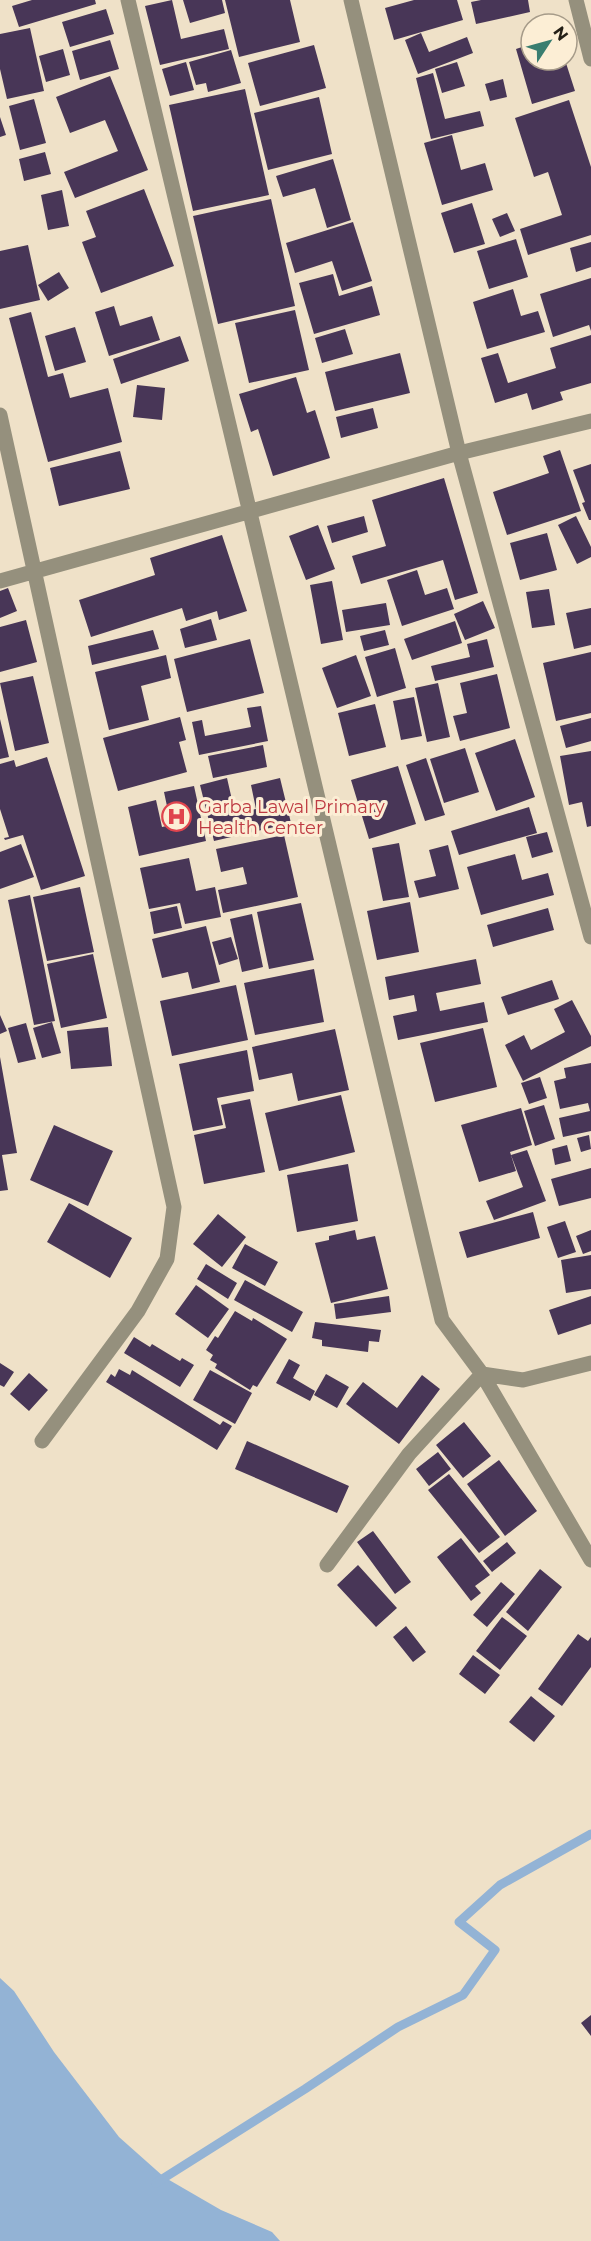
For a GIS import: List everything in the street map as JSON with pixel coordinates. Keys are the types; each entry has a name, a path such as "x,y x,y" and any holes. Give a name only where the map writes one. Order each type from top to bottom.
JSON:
{"street":[{"path":"128,0 442,1320 483,1374 591,1560"},
{"path":"351,0 459,453 591,937"},
{"path":"576,0 591,59"},
{"path":"0,416 36,571 174,1207 167,1259 150,1290 138,1311 42,1441"},
{"path":"0,580 459,453 591,421"},
{"path":"483,1374 523,1380 591,1362"},
{"path":"327,1565 409,1454 483,1374"}],"water":[{"path":"0,1978 14,1991 54,2052 119,2137 164,2177 221,2210 272,2232 280,2241 0,2241"}],"building":[{"path":"32,0 95,0 96,4 19,27 12,6"},
{"path":"172,0 181,39 224,29 229,49 160,65 145,6"},
{"path":"183,0 222,0 225,13 190,23"},
{"path":"225,0 290,0 300,42 239,57"},
{"path":"414,0 457,0 463,20 394,40 385,8"},
{"path":"528,0 530,12 519,12 519,14 476,24 471,2"},
{"path":"106,9 114,34 70,47 62,22"},
{"path":"30,28 44,91 7,99 0,69 0,34"},
{"path":"421,33 429,52 467,37 473,53 418,74 405,40"},
{"path":"110,40 119,69 80,80 72,51"},
{"path":"314,45 326,88 260,106 248,63"},
{"path":"63,49 70,75 46,82 39,56"},
{"path":"231,50 241,83 208,92 206,83 196,85 189,62"},
{"path":"186,62 194,90 170,96 162,69"},
{"path":"457,62 465,86 442,93 435,69"},
{"path":"523,72 569,72 575,91 532,104"},
{"path":"433,73 445,119 480,111 484,126 431,139 416,78"},
{"path":"110,76 148,170 75,198 64,172 118,151 105,120 70,133 56,97"},
{"path":"503,79 507,97 490,101 485,84"},
{"path":"245,89 269,195 193,211 169,105"},
{"path":"319,97 332,154 268,170 254,113"},
{"path":"34,99 46,143 20,150 9,106"},
{"path":"569,100 591,167 591,235 528,255 520,229 562,215 548,172 534,177 515,118"},
{"path":"0,117 6,135 0,137"},
{"path":"452,135 461,170 485,163 493,190 442,205 424,143"},
{"path":"45,152 51,174 24,181 19,159"},
{"path":"333,159 351,220 327,228 315,188 283,197 276,176"},
{"path":"144,189 174,266 101,293 82,242 96,237 86,211"},
{"path":"62,190 69,226 48,230 41,195"},
{"path":"271,199 295,306 218,324 193,216"},
{"path":"472,203 485,244 454,253 441,213"},
{"path":"507,213 515,231 500,237 492,219"},
{"path":"353,222 372,281 342,291 332,261 295,273 286,243"},
{"path":"516,239 528,277 489,289 477,251"},
{"path":"591,242 591,267 576,272 570,248"},
{"path":"28,245 40,300 0,309 0,251"},
{"path":"59,272 69,288 48,301 38,285"},
{"path":"333,274 339,296 372,286 380,315 314,334 299,283"},
{"path":"591,278 591,331 589,325 553,337 540,294"},
{"path":"513,289 521,316 538,311 545,332 487,349 473,302"},
{"path":"114,306 120,326 152,316 160,340 109,356 95,312"},
{"path":"295,310 309,370 249,383 235,323"},
{"path":"31,312 48,377 63,373 70,398 108,388 122,442 48,462 9,318"},
{"path":"75,327 86,362 55,371 45,336"},
{"path":"345,329 353,354 322,363 315,338"},
{"path":"591,335 591,383 560,392 563,400 532,410 527,393 495,403 481,358 498,353 508,383 556,368 550,348"},
{"path":"180,336 189,361 121,384 113,359"},
{"path":"400,353 410,393 335,411 325,372"},
{"path":"296,377 307,413 315,410 330,458 273,476 258,429 251,432 239,394"},
{"path":"137,385 165,388 162,420 133,417"},
{"path":"373,408 378,428 341,438 336,417"},
{"path":"560,450 581,511 507,535 493,492 549,473 543,456"},
{"path":"120,451 130,489 59,506 50,468"},
{"path":"591,464 591,520 589,520 573,470"},
{"path":"444,478 478,593 455,600 443,560 361,584 352,556 386,546 372,500"},
{"path":"364,516 368,532 332,543 327,526"},
{"path":"576,516 591,547 591,557 577,564 558,525"},
{"path":"318,525 335,569 306,580 289,536"},
{"path":"547,533 557,570 520,580 510,543"},
{"path":"222,535 247,611 219,620 217,611 186,621 182,608 91,637 79,600 155,575 150,558"},
{"path":"417,570 425,595 447,588 454,609 402,626 387,580"},
{"path":"332,581 343,640 321,644 310,585"},
{"path":"8,588 17,611 0,618 0,591"},
{"path":"549,589 555,625 532,628 526,592"},
{"path":"483,601 495,628 465,640 454,614"},
{"path":"386,603 390,625 346,632 342,610"},
{"path":"591,608 591,645 574,649 566,613"},
{"path":"211,619 217,640 185,648 180,629"},
{"path":"26,620 37,662 0,672 0,627"},
{"path":"455,621 462,643 412,660 404,639"},
{"path":"153,630 159,649 92,665 88,646"},
{"path":"385,630 389,645 364,651 360,636"},
{"path":"250,639 264,693 187,712 174,659"},
{"path":"487,639 494,667 435,681 431,666 470,657 467,644"},
{"path":"395,648 406,688 377,697 365,657"},
{"path":"591,652 591,713 556,721 543,663"},
{"path":"166,655 171,678 141,686 149,720 109,730 95,672"},
{"path":"356,655 371,696 337,708 322,668"},
{"path":"497,674 510,728 460,741 453,716 467,713 460,683"},
{"path":"33,676 49,743 15,751 0,683"},
{"path":"438,683 450,737 427,742 415,688"},
{"path":"414,697 422,736 401,740 393,701"},
{"path":"375,704 386,747 349,756 338,713"},
{"path":"261,706 268,741 199,755 192,722 202,720 205,736 251,727 247,708"},
{"path":"180,717 186,740 179,742 187,772 118,791 103,738"},
{"path":"591,718 591,741 566,748 560,726"},
{"path":"0,719 9,757 0,759"},
{"path":"515,739 535,797 496,811 475,753"},
{"path":"263,745 267,767 213,778 208,756"},
{"path":"465,748 479,792 444,803 430,759"},
{"path":"591,751 591,826 587,827 582,802 569,805 560,756"},
{"path":"47,757 85,876 41,890 23,835 5,840 4,838 9,837 0,809 0,764 14,760 16,767"},
{"path":"426,758 445,815 425,821 406,765"},
{"path":"398,766 416,824 369,839 351,780"},
{"path":"227,778 235,813 256,809 251,785 280,778 291,823 214,841 200,785"},
{"path":"194,786 206,841 139,856 128,807 156,800 162,827 171,825 164,792"},
{"path":"529,807 537,833 459,855 451,831"},
{"path":"547,832 553,852 532,858 526,837"},
{"path":"284,835 298,897 223,913 218,890 247,884 243,867 221,872 216,849"},
{"path":"399,843 409,897 383,901 372,848"},
{"path":"21,844 34,877 0,889 0,852"},
{"path":"448,845 459,889 419,898 414,881 436,876 429,850"},
{"path":"515,854 522,880 548,873 554,895 481,915 467,867"},
{"path":"189,858 196,891 215,887 221,917 185,924 180,903 149,909 140,868"},
{"path":"80,887 94,952 47,961 33,897"},
{"path":"30,895 55,1021 34,1025 8,900"},
{"path":"410,902 419,952 377,960 367,911"},
{"path":"301,903 314,960 269,969 257,912"},
{"path":"177,906 182,928 154,934 150,912"},
{"path":"548,908 554,930 493,947 487,925"},
{"path":"252,914 263,967 242,972 230,919"},
{"path":"206,926 220,982 192,989 188,972 162,978 152,939"},
{"path":"231,937 238,959 219,965 212,942"},
{"path":"93,954 107,1018 61,1028 47,964"},
{"path":"476,959 481,984 436,993 440,1011 484,1002 488,1022 398,1040 393,1016 417,1011 414,995 389,1000 385,977"},
{"path":"314,969 324,1022 255,1035 244,983"},
{"path":"552,980 559,999 508,1015 501,997"},
{"path":"236,985 248,1040 172,1056 160,1001"},
{"path":"572,1000 591,1036 591,1046 523,1081 505,1045 524,1035 531,1050 565,1032 554,1009"},
{"path":"0,1015 7,1031 0,1034"},
{"path":"52,1022 61,1053 42,1058 33,1028"},
{"path":"26,1023 36,1059 18,1063 8,1028"},
{"path":"108,1027 112,1066 71,1069 67,1031"},
{"path":"483,1028 497,1087 435,1102 420,1043"},
{"path":"335,1029 349,1090 298,1101 292,1073 259,1080 252,1047"},
{"path":"247,1050 254,1091 217,1098 223,1125 193,1131 179,1064"},
{"path":"0,1057 17,1153 2,1155 8,1190 0,1191"},
{"path":"591,1063 591,1131 563,1137 559,1118 590,1111 588,1103 560,1109 554,1081 566,1078 564,1068"},
{"path":"540,1077 547,1098 529,1104 521,1083"},
{"path":"341,1095 355,1152 279,1171 265,1113"},
{"path":"250,1099 265,1172 204,1184 194,1135 226,1128 221,1105"},
{"path":"544,1105 555,1139 535,1146 524,1111"},
{"path":"521,1108 532,1145 510,1152 516,1171 479,1182 461,1125"},
{"path":"54,1125 113,1151 88,1206 30,1180"},
{"path":"589,1135 591,1149 581,1152 577,1138"},
{"path":"567,1145 571,1161 555,1165 552,1149"},
{"path":"527,1150 546,1201 494,1220 486,1201 523,1187 511,1155"},
{"path":"348,1164 358,1221 297,1232 287,1175"},
{"path":"591,1168 591,1198 559,1206 551,1179"},
{"path":"69,1203 132,1238 110,1278 47,1242"},
{"path":"533,1212 540,1238 467,1258 459,1232"},
{"path":"218,1214 246,1237 222,1267 193,1244"},
{"path":"565,1221 576,1252 558,1258 547,1227"},
{"path":"355,1230 357,1240 375,1236 388,1289 331,1303 315,1243 329,1240 329,1236"},
{"path":"591,1230 591,1251 583,1254 576,1236"},
{"path":"245,1244 278,1262 265,1286 232,1268"},
{"path":"591,1255 591,1289 566,1293 561,1260"},
{"path":"206,1264 237,1283 228,1299 197,1279"},
{"path":"245,1280 303,1312 292,1332 234,1300"},
{"path":"196,1285 229,1309 208,1338 175,1314"},
{"path":"389,1296 391,1312 336,1319 334,1304"},
{"path":"591,1296 591,1324 558,1335 549,1310"},
{"path":"235,1311 252,1321 253,1318 287,1339 257,1387 253,1385 250,1390 215,1368 217,1364 210,1360 213,1355 206,1350 215,1336 218,1338"},
{"path":"315,1322 381,1330 379,1342 369,1341 368,1352 322,1346 322,1340 312,1338"},
{"path":"134,1337 150,1347 152,1344 180,1361 182,1358 194,1365 180,1387 124,1353"},
{"path":"289,1359 300,1365 293,1378 315,1391 310,1401 276,1383"},
{"path":"0,1363 14,1372 4,1387 0,1385"},
{"path":"119,1369 130,1375 132,1370 220,1425 223,1421 232,1426 217,1450 106,1382 111,1374 115,1377"},
{"path":"210,1370 252,1393 235,1424 193,1400"},
{"path":"29,1373 48,1390 29,1411 10,1394"},
{"path":"326,1374 349,1387 337,1408 314,1395"},
{"path":"422,1375 440,1389 399,1444 346,1404 363,1382 397,1408"},
{"path":"464,1422 491,1456 463,1478 436,1445"},
{"path":"247,1441 349,1486 337,1513 235,1469"},
{"path":"438,1452 451,1469 429,1486 416,1469"},
{"path":"499,1460 537,1511 505,1536 467,1484"},
{"path":"449,1474 500,1537 479,1553 428,1490"},
{"path":"373,1531 411,1582 395,1594 357,1542"},
{"path":"461,1538 490,1575 475,1586 481,1593 471,1601 437,1557"},
{"path":"507,1542 516,1553 492,1572 483,1561"},
{"path":"358,1565 397,1608 376,1627 337,1585"},
{"path":"540,1569 562,1587 528,1631 506,1612"},
{"path":"501,1582 515,1594 487,1627 473,1615"},
{"path":"502,1617 527,1636 500,1670 476,1651"},
{"path":"406,1626 426,1652 413,1662 393,1637"},
{"path":"578,1634 588,1641 591,1637 591,1667 562,1706 538,1689"},
{"path":"473,1655 500,1675 485,1694 459,1674"},
{"path":"531,1696 555,1716 534,1742 509,1722"},
{"path":"591,2015 591,2036 581,2023"}],"waterway":[{"path":"156,2183 398,2027 463,1995 495,1950 459,1922 500,1885 591,1834"}],"place":[{"name":"Garba Lawal Primary Health Center","path":"177,817"}]}
